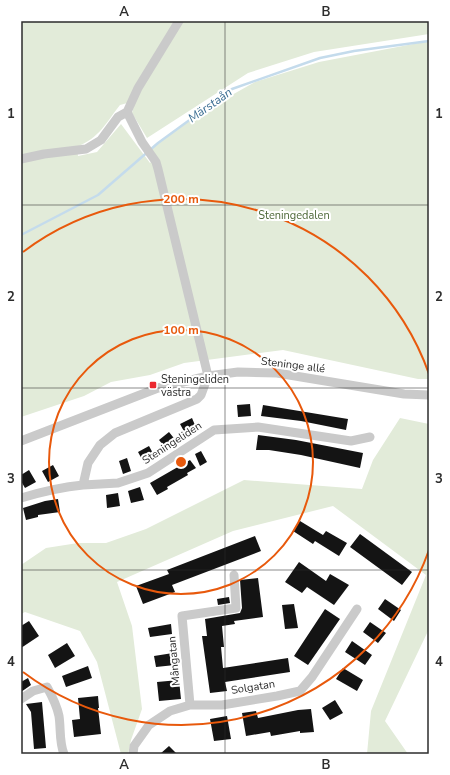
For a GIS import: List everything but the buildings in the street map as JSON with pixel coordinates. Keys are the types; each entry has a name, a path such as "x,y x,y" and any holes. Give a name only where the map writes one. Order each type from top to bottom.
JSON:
{"street":[{"path":"21,159 44,154 86,150 101,140 118,117 128,112 138,88 179,21"},
{"path":"83,485 88,463 100,445 115,434 197,399 201,395 208,376 158,169 142,142 128,112"},
{"name":"Steninge allé","path":"21,441 158,388 208,376 238,372 277,373 404,394 429,395"},
{"name":"Steningeliden","path":"21,498 61,488 118,483 148,473 214,430 258,427 351,441 370,437"},
{"name":"Mångatan","path":"190,705 182,616 236,608 234,575"},
{"name":"Solgatan","path":"133,754 134,746 150,725 170,711 190,705 222,704 300,691 312,677 357,609"},
{"path":"21,699 33,691 47,687 55,702 59,716 60,734 64,754"}],"green space":[{"name":"Steningedalen","path":"21,21 429,21 429,34 314,52 248,73 147,138 132,113 135,101 120,105 97,134 77,147 78,156 97,152 121,124 150,163 154,159 151,149 191,118 255,82 319,62 429,41 429,379 418,379 283,350 184,363 150,375 111,382 84,396 21,417"},
{"path":"400,418 429,424 429,629 385,721 408,754 367,754 371,711 426,575 333,506 233,531 117,582 132,626 142,709 131,740 128,754 121,754 97,662 80,631 25,612 21,614 21,565 46,548 78,543 106,543 146,529 244,480 362,489 373,460"}],"waterway":[{"name":"Märstaån","path":"21,235 98,195 158,143 232,89 320,58 354,51 429,41"}],"place":[{"name":"Steningeliden västra","path":"153,385"}]}
